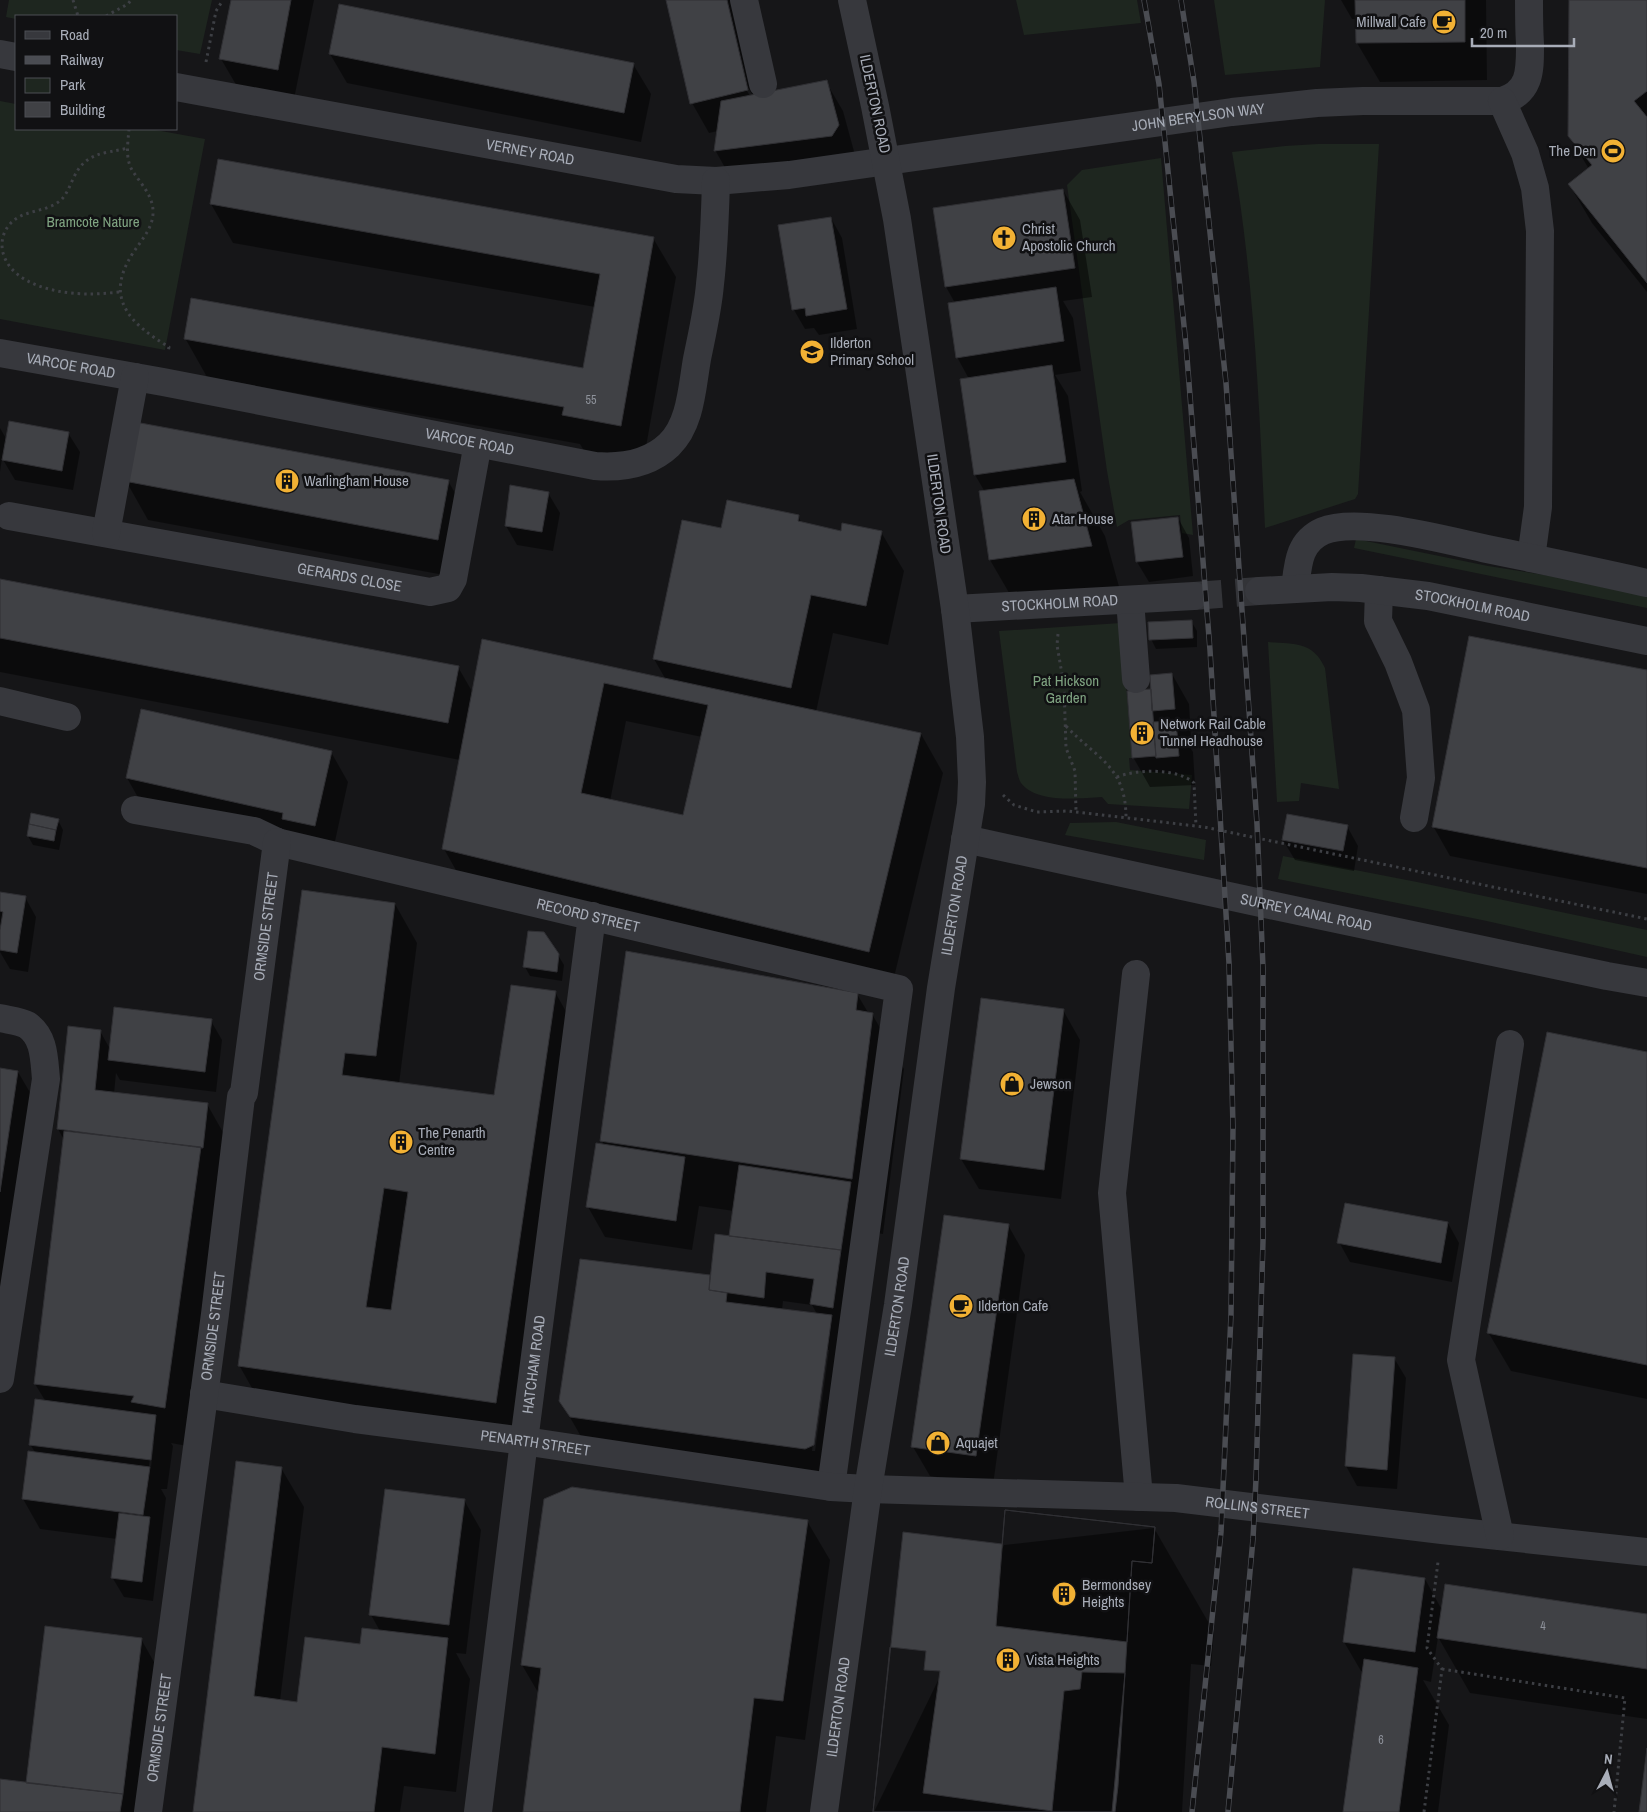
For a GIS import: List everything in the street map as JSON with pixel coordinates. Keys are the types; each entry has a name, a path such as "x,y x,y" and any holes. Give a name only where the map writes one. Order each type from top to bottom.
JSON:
{"street":[{"path":"744,0 763,84"},
{"name":"ILDERTON ROAD","path":"824,1812 868,1490 898,1305 941,988 970,804 972,758 955,609 906,282 886,161 852,0"},
{"path":"1529,0 1529,74 1522,88 1506,100 1532,179 1540,231 1538,507 1531,558"},
{"path":"0,54 15,57"},
{"name":"VERNEY ROAD","path":"188,89 676,180 716,182 774,177 886,161"},
{"name":"JOHN BERYLSON WAY","path":"886,161 1232,112 1317,103 1506,100"},
{"name":"VARCOE ROAD","path":"0,352 611,467 630,465 652,457 670,444 682,427 689,407 710,286 716,182"},
{"path":"106,533 135,377"},
{"name":"GERARDS CLOSE","path":"10,516 430,592 440,591 448,588 453,578 478,443"},
{"path":"1295,589 1299,558 1303,548 1312,538 1323,531 1357,527 1401,531 1647,583"},
{"name":"STOCKHOLM ROAD","path":"1260,591 1332,587 1428,596 1647,641"},
{"path":"1379,590 1378,621 1398,662 1416,710 1420,778 1414,818"},
{"name":"STOCKHOLM ROAD","path":"955,609 1194,596"},
{"path":"1130,600 1136,679"},
{"path":"0,701 67,717"},
{"name":"RECORD STREET","path":"135,810 254,831 277,842 899,989 831,1487"},
{"name":"SURREY CANAL ROAD","path":"965,839 1270,905 1647,983"},
{"name":"ORMSIDE STREET","path":"148,1812 204,1394 241,1097 244,1093 277,842"},
{"name":"HATCHAM ROAD","path":"478,1812 592,916"},
{"path":"1136,974 1112,1193 1140,1497"},
{"path":"0,1018 26,1025 38,1036 44,1051 46,1079 0,1380"},
{"path":"1500,1536 1461,1360 1510,1044"},
{"name":"PENARTH STREET","path":"204,1394 355,1419 524,1441 831,1487 868,1490"},
{"name":"ROLLINS STREET","path":"868,1490 1176,1498 1647,1552"}],"path":[{"path":"73,0 78,15"},
{"path":"108,15 128,4 131,0"},
{"path":"188,89 216,11 222,0"},
{"path":"128,130 128,159 132,169 151,198 153,217 150,228 127,262 119,292 128,313 146,332 169,347 163,382"},
{"path":"119,292 72,293 34,283 18,276 7,265 2,249 3,233 10,222 24,214 40,211 60,201 83,162 90,158 128,148"},
{"path":"1060,604 1057,645 1064,686 1066,748 1075,771 1076,812"},
{"path":"1066,725 1107,763 1117,778 1126,797 1126,818"},
{"path":"1117,778 1127,773 1156,772 1179,774 1188,777 1194,783 1196,826"},
{"path":"999,791 1014,805 1037,812 1076,812 1196,826 1647,919"},
{"path":"1424,1812 1442,1669 1427,1648 1442,1530"},
{"path":"1442,1669 1625,1698 1614,1812"}],"green space":[{"path":"9,0 212,0 200,54 178,50 178,15 15,15 15,19 6,17"},
{"path":"1016,0 1137,0 1141,23 1024,35"},
{"path":"1214,0 1325,0 1320,67 1225,75"},
{"name":"Bramcote Nature","path":"0,101 15,104 15,130 156,130 205,139 165,350 0,319"},
{"path":"1318,144 1379,144 1358,494 1355,499 1265,528 1251,293 1232,152"},
{"path":"1161,158 1193,535 1182,533 1180,515 1129,520 1117,527 1107,471 1067,185 1082,170"},
{"path":"1356,539 1488,566 1569,579 1647,596 1647,608 1354,548"},
{"name":"Pat Hickson Garden","path":"1121,623 1132,758 1129,758 1130,770 1192,775 1189,809 1108,804 1102,797 1071,799 1048,797 1028,790 1019,779 999,631"},
{"path":"1268,642 1294,644 1309,648 1320,659 1325,668 1339,789 1301,783 1299,801 1277,802"},
{"path":"1116,822 1206,840 1204,860 1065,835 1070,823"},
{"path":"1283,856 1647,930 1647,957 1482,920 1278,879"}],"building":[{"path":"231,0 291,0 278,70 219,59"},
{"path":"666,0 727,0 748,90 690,104"},
{"path":"1355,0 1465,0 1465,42 1356,43"},
{"name":"The Den","path":"1569,0 1647,0 1647,91 1634,101 1647,117 1647,283 1568,184 1592,165 1568,136"},
{"path":"339,4 634,63 624,113 329,54"},
{"path":"827,80 839,125 832,136 714,151 721,101"},
{"path":"218,159 654,237 621,426 562,415 564,407 184,339 191,298 583,368 600,274 210,204"},
{"name":"Christ Apostolic Church","path":"1063,189 1075,268 945,287 933,208"},
{"path":"831,217 847,309 806,316 805,308 792,310 778,225"},
{"path":"1056,287 1064,341 956,358 948,303"},
{"path":"1052,365 1066,462 974,475 960,379"},
{"path":"9,421 69,432 62,471 2,460"},
{"name":"Warlingham House","path":"135,422 449,480 438,540 124,481"},
{"name":"Atar House","path":"1074,479 1092,546 989,560 979,491"},
{"path":"510,485 549,492 542,532 505,526"},
{"path":"727,500 799,515 798,521 841,531 842,523 882,531 866,606 811,595 791,688 653,659 682,520 721,528"},
{"path":"1178,517 1183,557 1136,562 1131,522"},
{"path":"0,579 459,666 448,723 0,638"},
{"path":"1192,620 1193,638 1149,640 1148,622"},
{"path":"1469,636 1647,670 1647,868 1432,827"},
{"path":"482,639 921,733 869,952 442,849","holes":["604,683 708,705 683,815 581,793"]},
{"path":"1172,673 1175,709 1152,711 1150,675"},
{"name":"Network Rail Cable Tunnel Headhouse","path":"1151,689 1156,756 1132,758 1127,691"},
{"path":"141,709 332,751 315,826 282,819 283,813 126,778"},
{"path":"1176,721 1179,756 1156,758 1153,722"},
{"path":"31,813 59,819 56,830 29,824"},
{"path":"1287,814 1348,825 1343,851 1282,840"},
{"path":"29,824 56,830 54,841 27,836"},
{"name":"The Penarth Centre","path":"302,890 395,903 376,1056 345,1053 342,1075 494,1095 511,985 556,991 496,1403 238,1366","holes":["384,1188 408,1192 391,1310 366,1307"]},
{"path":"0,892 26,896 17,953 0,950 0,930 3,912 0,911"},
{"path":"528,931 544,932 559,954 557,972 523,967"},
{"path":"626,951 858,993 856,1010 873,1013 852,1179 600,1141"},
{"name":"Jewson","path":"981,998 1064,1009 1044,1170 960,1159"},
{"path":"114,1007 212,1019 205,1072 108,1060"},
{"path":"68,1026 101,1030 95,1090 208,1103 203,1148 57,1129"},
{"path":"1547,1032 1647,1052 1647,1365 1487,1333"},
{"path":"0,1068 18,1071 0,1192"},
{"path":"64,1131 201,1147 165,1408 131,1402 134,1396 34,1384"},
{"path":"596,1143 685,1157 676,1221 586,1207"},
{"path":"739,1165 851,1182 841,1250 729,1236"},
{"path":"1345,1203 1448,1222 1441,1263 1337,1243"},
{"path":"944,1215 1009,1224 976,1456 911,1447"},
{"path":"715,1234 841,1250 833,1308 810,1304 814,1279 766,1272 764,1298 709,1290"},
{"path":"580,1259 710,1275 709,1290 727,1293 726,1302 832,1315 814,1445 805,1449 570,1417 559,1401"},
{"path":"1353,1354 1395,1357 1387,1470 1345,1466"},
{"path":"35,1399 156,1415 151,1460 29,1445"},
{"path":"28,1451 150,1467 143,1515 22,1499"},
{"path":"236,1461 282,1467 254,1696 297,1702 305,1637 360,1644 362,1628 448,1638 435,1754 382,1747 374,1812 193,1812"},
{"path":"572,1487 808,1520 783,1701 754,1698 740,1812 523,1812 541,1668 521,1665 544,1499"},
{"path":"385,1489 465,1499 449,1625 369,1615"},
{"name":"Vista Heights","path":"1005,1510 1155,1527 1152,1563 1132,1561 1115,1812 873,1812 903,1532 1002,1544"},
{"name":"Bermondsey Heights","path":"1005,1510 1155,1527 1152,1563 1132,1561 1127,1642 996,1626"},
{"path":"119,1513 150,1517 142,1582 111,1578"},
{"path":"1353,1568 1425,1578 1415,1652 1343,1642"},
{"path":"1445,1584 1647,1614 1647,1669 1437,1638"},
{"path":"45,1626 142,1638 123,1794 26,1783"},
{"path":"890,1647 926,1651 924,1670 940,1671 923,1793 1052,1811 1064,1691 1080,1689 1082,1672 1125,1673 1112,1812 873,1812"},
{"path":"1364,1659 1418,1668 1399,1812 1343,1812"},
{"path":"1647,1748 1647,1812 1639,1812"},
{"path":"0,1779 123,1794 120,1812 0,1812"}],"tunnel":[{"path":"1194,596 1259,591"}],"railway":[{"path":"1144,0 1159,84 1186,345 1210,650 1229,963 1233,1127 1231,1315 1221,1532 1192,1812"},
{"path":"1181,0 1194,82 1226,383 1257,824 1263,968 1263,1241 1256,1479 1253,1539 1228,1812"}],"place":[{"name":"Millwall Cafe","path":"1444,22"},
{"name":"The Den","path":"1613,151"},
{"name":"Christ Apostolic Church","path":"1004,238"},
{"name":"Ilderton Primary School","path":"812,352"},
{"name":"Warlingham House","path":"287,481"},
{"name":"Atar House","path":"1034,519"},
{"name":"Network Rail Cable Tunnel Headhouse","path":"1142,733"},
{"name":"Jewson","path":"1012,1084"},
{"name":"The Penarth Centre","path":"401,1142"},
{"name":"Ilderton Cafe","path":"961,1306"},
{"name":"Aquajet","path":"938,1443"},
{"name":"Bermondsey Heights","path":"1064,1594"},
{"name":"Vista Heights","path":"1008,1660"}]}
